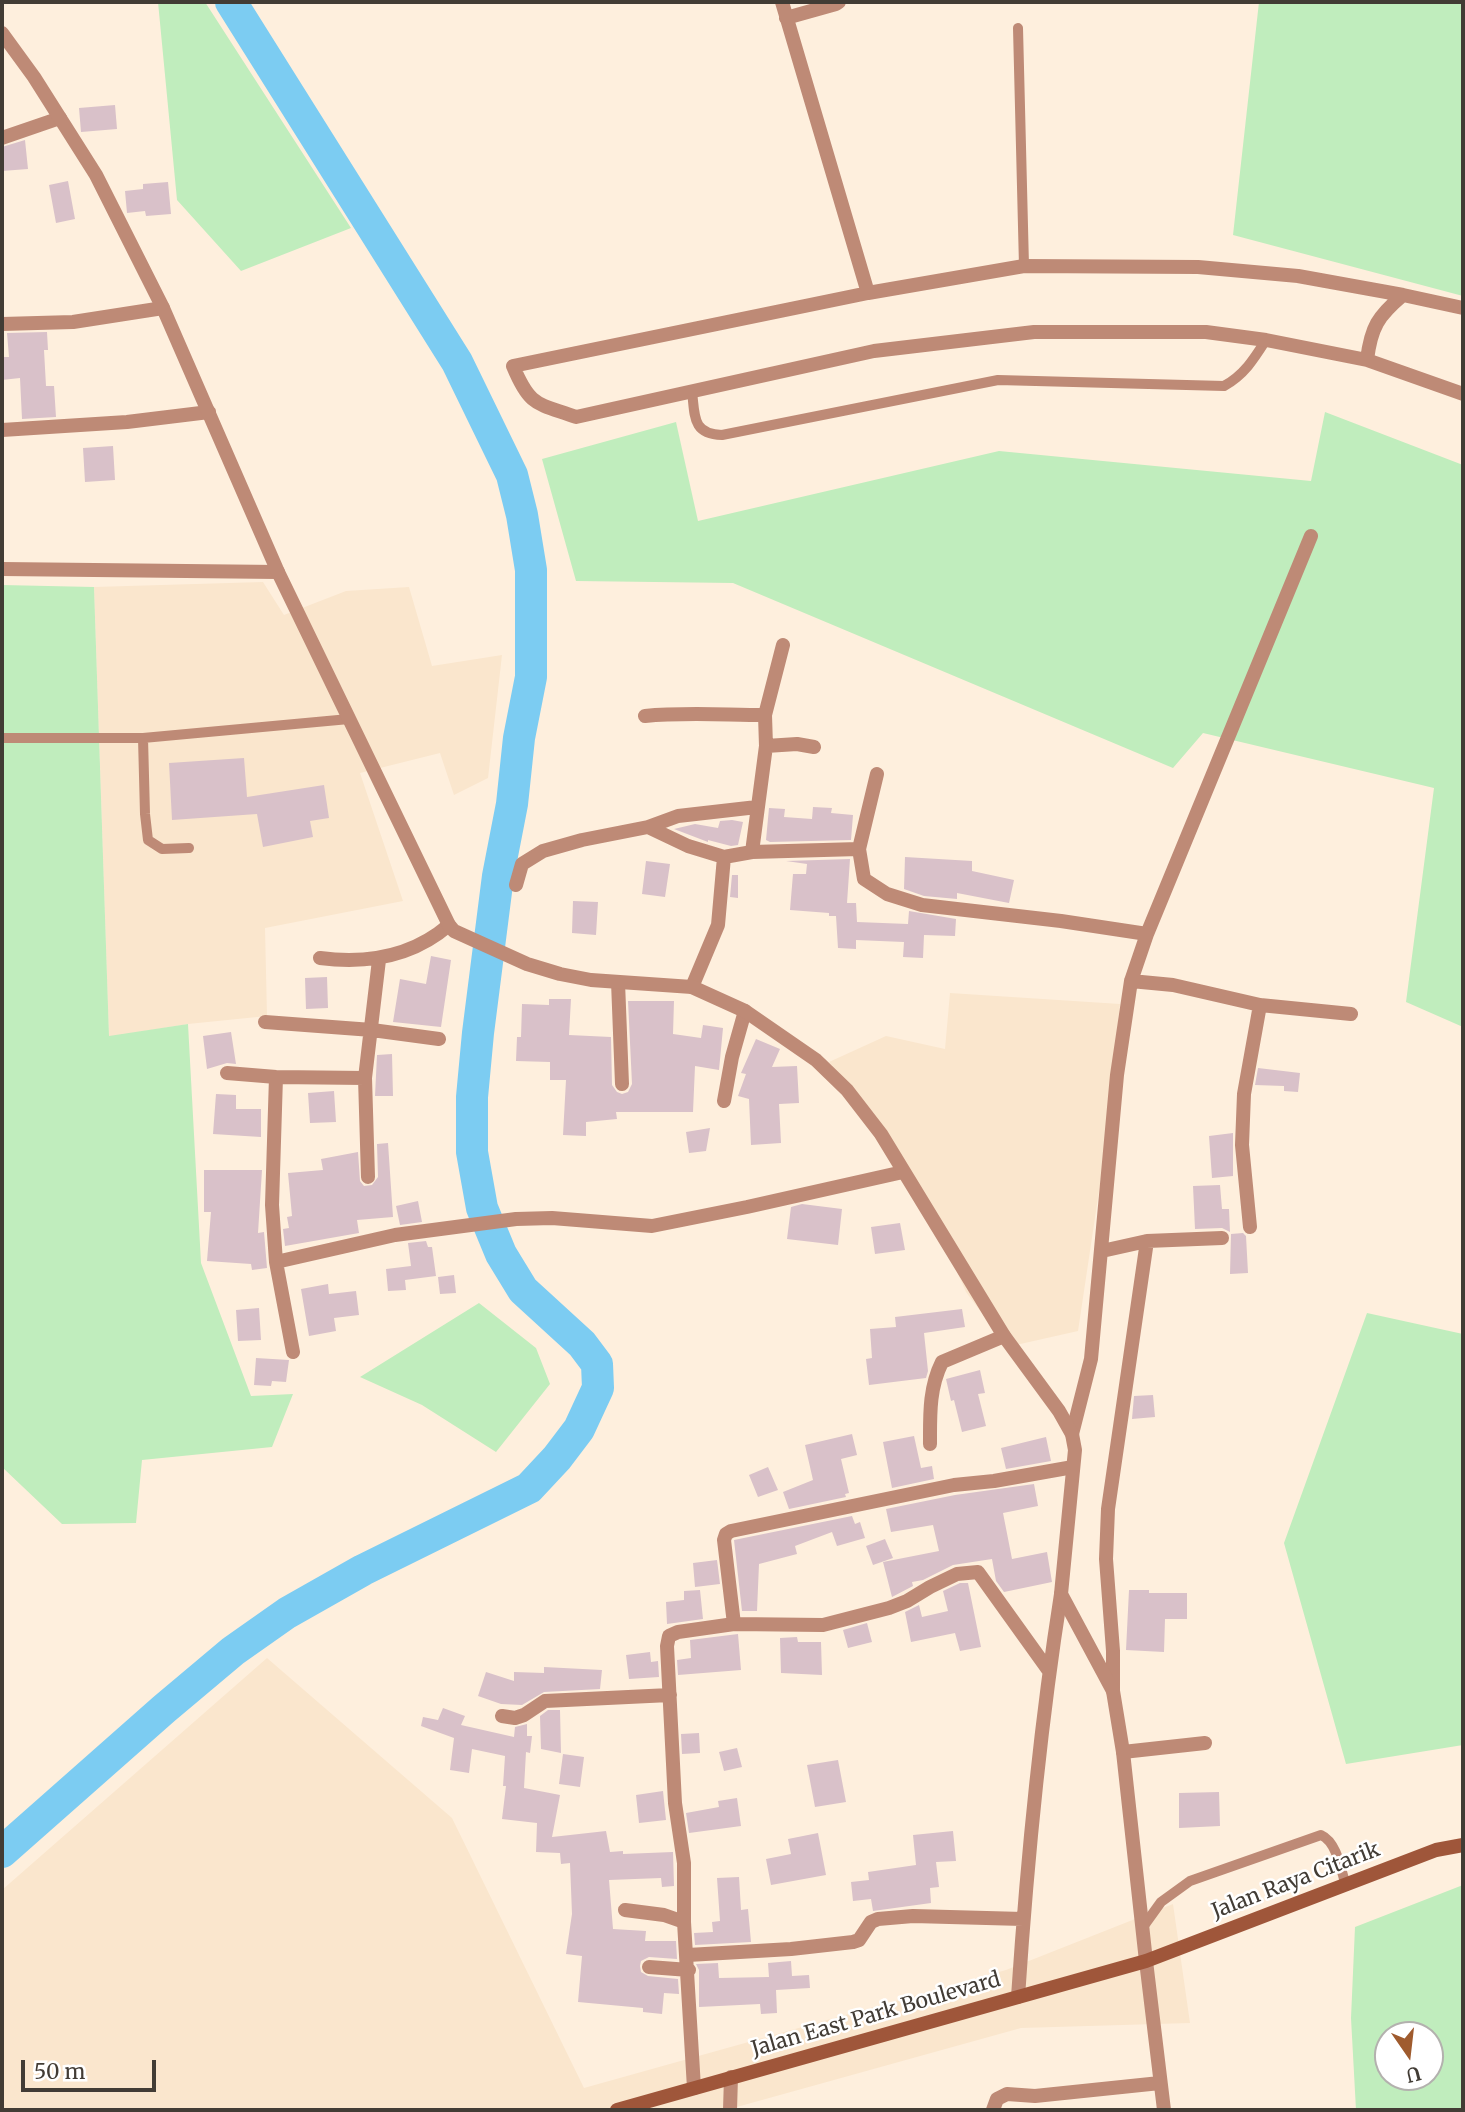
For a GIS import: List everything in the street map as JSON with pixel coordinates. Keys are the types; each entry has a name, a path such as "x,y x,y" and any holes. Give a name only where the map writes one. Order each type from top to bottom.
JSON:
{"main road":[{"name":"Jalan Raya Citarik","path":"1146,1961 1436,1850 1463,1844"},
{"name":"Jalan East Park Boulevard","path":"617,2110 1146,1961"}],"street":[{"path":"782,2 867,293"},
{"path":"786,18 839,2"},
{"path":"2,33 96,175 163,308 278,572 451,928 508,956 560,974 618,982 692,987 745,1011 816,1060 847,1090 881,1134 1004,1336 1059,1411 1072,1434"},
{"path":"2,138 60,118"},
{"path":"1463,308 1298,276 1198,267 1024,266 867,293 513,366 522,387 533,401 576,417 874,351 1034,332 1206,332 1367,359 1463,394"},
{"path":"1367,359 1370,334 1376,323 1383,311 1403,295"},
{"path":"2,324 73,322 163,308"},
{"path":"2,430 127,422 209,412"},
{"path":"1018,1997 1023,1919 1049,1671 1061,1594 1073,1467 1072,1434 1091,1359 1107,1250 1117,1075 1147,934 1311,536"},
{"path":"2,569 278,572"},
{"path":"752,852 766,746 765,715 783,645"},
{"path":"645,716 673,713 702,716 765,715"},
{"path":"766,746 797,744 814,747"},
{"path":"877,774 859,849 864,879 887,894 922,905 1147,934"},
{"path":"516,884 522,864 543,851 582,839 648,827 678,816 757,807"},
{"path":"648,827 688,846 724,857 752,852 859,849"},
{"path":"692,987 718,925 724,857"},
{"path":"320,958 379,960 451,928"},
{"path":"368,1177 365,1078 379,960"},
{"path":"618,982 622,1084"},
{"path":"1138,982 1173,985 1260,1004 1351,1014"},
{"path":"1250,1227 1242,1145 1244,1094 1260,1004"},
{"path":"724,1101 732,1057 745,1011"},
{"path":"265,1022 372,1030 439,1039"},
{"path":"226,1073 276,1077 365,1078"},
{"path":"276,1077 272,1205 276,1262 293,1352"},
{"path":"276,1262 395,1236 516,1219 552,1218 652,1226 904,1172"},
{"path":"1107,1250 1147,1241 1222,1238"},
{"path":"1147,1241 1108,1509 1106,1559 1113,1651 1112,1691 1123,1752 1164,2110"},
{"path":"930,1444 930,1401 934,1377 942,1362 1004,1336"},
{"path":"734,1624 724,1540 726,1534 732,1531 954,1485 1073,1467"},
{"path":"694,2088 689,1962 684,1922 684,1863 675,1803 667,1646 669,1636 678,1632 734,1624 823,1625 889,1608 908,1601 957,1574 978,1572 1049,1671"},
{"path":"1061,1594 1112,1691"},
{"path":"502,1716 515,1718 545,1701 670,1695"},
{"path":"1123,1752 1205,1744"},
{"path":"625,1910 664,1915 684,1922"},
{"path":"649,1967 853,1942 859,1940 871,1922 892,1917 1023,1919"},
{"path":"730,2110 731,2077"},
{"path":"993,2110 997,2099 1007,2094 1035,2095 1160,2083"}],"lane":[{"path":"1018,27 1024,266"},
{"path":"692,391 695,421 700,429 710,435 722,435 998,380 1224,386 1238,378 1249,366 1266,340"},
{"path":"2,738 144,738 349,719"},
{"path":"144,738 148,840 162,849 189,848"},
{"path":"1143,1927 1161,1902 1190,1881 1321,1835 1328,1838 1333,1847 1346,1886"}],"shaded area":[{"path":"263,582 284,615 346,591 409,587 432,666 502,655 488,778 454,795 440,753 360,773 403,901 265,928 267,1016 188,1024 109,1037 94,587"},
{"path":"950,993 1120,1004 1102,1171 1078,1331 1007,1347 966,1292 921,1190 829,1062 886,1036 945,1049"},
{"path":"267,1658 452,1818 584,2088 1006,1970 1173,1904 1190,2023 1021,2028 726,2110 2,2110 2,1890"}],"green space":[{"path":"158,2 205,2 351,228 241,271 177,200"},
{"path":"1259,2 1463,2 1463,296 1233,235"},
{"path":"1325,412 1463,465 1463,1027 1406,1002 1434,788 1203,733 1173,768 733,583 576,581 542,459 676,422 698,521 999,451 1311,481"},
{"path":"2,585 94,587 109,1036 188,1024 201,1263 251,1396 293,1394 272,1447 142,1460 136,1523 62,1524 2,1467"},
{"path":"479,1303 536,1348 550,1384 496,1452 422,1405 360,1377"},
{"path":"1367,1313 1463,1334 1463,1745 1346,1764 1284,1543"},
{"path":"1463,1885 1463,2110 1356,2110 1351,2018 1355,1927"}],"building":[{"path":"115,105 117,129 81,132 79,108"},
{"path":"25,140 28,169 2,171 2,147"},
{"path":"68,181 75,219 56,223 49,185"},
{"path":"168,182 171,214 146,216 145,211 127,213 125,191 143,189 143,184"},
{"path":"47,332 48,350 44,350 46,386 54,386 56,417 22,419 20,378 2,380 2,357 9,357 7,333"},
{"path":"113,446 115,480 85,482 83,448"},
{"path":"244,758 247,797 324,785 329,818 310,821 313,837 263,847 257,814 172,820 169,763"},
{"path":"813,807 832,808 831,813 853,815 851,840 766,840 769,808 785,809 784,817 812,819"},
{"path":"720,821 743,822 738,845 708,842 674,829 695,824 718,828"},
{"path":"905,857 972,861 972,871 1014,880 1009,903 957,893 957,899 924,896 904,889"},
{"path":"850,859 847,903 856,903 857,922 908,924 909,911 956,919 955,936 924,935 923,958 903,957 904,942 856,940 856,949 838,948 836,916 790,910 793,874 806,874 807,864 786,861"},
{"path":"646,861 670,864 665,897 642,894"},
{"path":"732,875 738,875 738,898 730,897"},
{"path":"573,901 598,902 596,935 572,933"},
{"path":"431,956 451,960 441,1027 393,1022 400,979 426,984"},
{"path":"327,977 328,1008 306,1009 305,978"},
{"path":"549,999 571,999 569,1035 611,1037 612,1085 617,1092 628,1092 632,1084 628,1001 674,1001 673,1034 701,1038 703,1025 723,1028 719,1070 695,1066 693,1112 616,1112 617,1119 586,1122 586,1136 563,1135 566,1080 550,1080 550,1062 516,1061 517,1037 521,1037 522,1004 549,1005"},
{"path":"231,1032 236,1064 227,1063 207,1069 203,1036"},
{"path":"756,1039 780,1049 772,1067 797,1066 799,1103 779,1104 781,1143 751,1145 749,1099 738,1096 746,1074 741,1073"},
{"path":"392,1054 393,1096 375,1096 377,1055"},
{"path":"1258,1068 1300,1073 1298,1092 1284,1091 1284,1086 1255,1085"},
{"path":"334,1091 336,1122 310,1123 308,1093"},
{"path":"216,1094 236,1095 236,1109 261,1109 261,1137 213,1134"},
{"path":"710,1128 706,1151 689,1153 686,1132"},
{"path":"1233,1133 1233,1176 1212,1178 1209,1136"},
{"path":"388,1143 393,1217 357,1220 359,1233 285,1246 283,1229 289,1228 287,1217 292,1216 288,1173 323,1170 321,1159 358,1152 360,1181 364,1186 372,1185 378,1177 377,1144"},
{"path":"204,1170 262,1170 258,1233 264,1232 267,1268 252,1270 251,1264 207,1261 211,1212 204,1212"},
{"path":"1220,1185 1222,1209 1229,1209 1230,1232 1222,1228 1195,1229 1193,1186"},
{"path":"418,1201 422,1222 400,1225 396,1206"},
{"path":"802,1204 842,1209 838,1245 787,1239 791,1207"},
{"path":"900,1223 905,1250 875,1254 871,1227"},
{"path":"1243,1233 1246,1236 1248,1273 1230,1274 1231,1234"},
{"path":"426,1241 428,1247 432,1247 436,1276 405,1280 406,1290 388,1291 386,1269 411,1266 408,1243"},
{"path":"454,1275 456,1293 440,1294 438,1277"},
{"path":"328,1284 329,1294 356,1291 359,1315 334,1318 336,1331 309,1336 301,1289"},
{"path":"259,1308 261,1340 238,1341 236,1310"},
{"path":"962,1309 965,1327 924,1333 928,1371 926,1378 869,1385 866,1359 872,1358 870,1329 896,1327 895,1317"},
{"path":"256,1358 289,1360 286,1382 272,1381 271,1386 254,1385"},
{"path":"980,1370 985,1393 978,1394 986,1426 962,1432 946,1379"},
{"path":"1153,1395 1155,1417 1132,1419 1134,1396"},
{"path":"852,1434 857,1455 841,1459 849,1493 845,1494 846,1497 789,1509 783,1492 813,1480 805,1445"},
{"path":"914,1436 921,1468 932,1466 934,1479 892,1488 883,1442"},
{"path":"1046,1437 1051,1461 1006,1469 1001,1448"},
{"path":"768,1467 778,1490 758,1497 749,1475"},
{"path":"1034,1484 1038,1506 1003,1513 1012,1559 1047,1552 1052,1582 1004,1592 996,1581 992,1559 953,1565 923,1580 912,1582 913,1586 892,1597 883,1562 939,1551 933,1525 891,1532 886,1509 955,1495"},
{"path":"852,1516 855,1524 860,1522 865,1538 837,1546 832,1532 795,1546 797,1554 759,1564 757,1611 742,1611 734,1540"},
{"path":"885,1539 893,1558 873,1565 866,1546"},
{"path":"717,1560 720,1584 695,1587 693,1563"},
{"path":"960,1583 968,1583 981,1647 960,1651 955,1633 911,1642 905,1612 919,1605 922,1617 948,1611 943,1591"},
{"path":"700,1590 703,1619 667,1624 666,1602 684,1600 684,1591"},
{"path":"1129,1590 1187,1593 1187,1619 1165,1619 1164,1652 1126,1650"},
{"path":"867,1623 872,1642 848,1648 843,1630"},
{"path":"738,1634 741,1670 678,1675 677,1660 691,1658 690,1640"},
{"path":"797,1637 798,1642 821,1642 822,1675 781,1673 780,1638"},
{"path":"650,1652 651,1662 658,1661 659,1677 629,1679 626,1655"},
{"path":"544,1667 602,1670 600,1689 544,1692 522,1705 501,1704 478,1696 486,1672 514,1681 514,1672 544,1673"},
{"path":"443,1708 465,1716 461,1725 514,1737 515,1727 527,1724 527,1736 532,1736 530,1753 526,1752 524,1788 560,1795 552,1837 606,1831 610,1852 673,1852 674,1886 662,1887 661,1878 609,1880 613,1929 646,1931 645,1941 676,1941 677,1959 649,1957 641,1961 640,1966 641,1972 648,1976 678,1979 679,1994 664,1993 662,2014 643,2012 643,2008 578,2002 582,1956 566,1954 572,1914 570,1863 561,1864 560,1853 536,1852 537,1823 502,1819 506,1786 503,1786 505,1756 472,1749 469,1773 450,1770 454,1738 421,1726 423,1717 438,1720"},
{"path":"548,1710 560,1710 561,1753 541,1749 540,1716"},
{"path":"699,1733 700,1753 682,1754 681,1734"},
{"path":"737,1748 742,1767 724,1771 719,1752"},
{"path":"563,1754 584,1757 580,1787 559,1784"},
{"path":"838,1760 846,1802 815,1807 807,1765"},
{"path":"663,1791 666,1820 639,1823 636,1795"},
{"path":"1219,1792 1220,1826 1179,1828 1179,1793"},
{"path":"737,1798 741,1826 689,1833 686,1813 719,1807 718,1801"},
{"path":"953,1831 956,1861 936,1862 939,1887 930,1888 931,1903 873,1911 871,1899 853,1901 851,1882 869,1880 868,1872 916,1865 913,1835"},
{"path":"818,1833 826,1875 771,1885 766,1859 791,1854 788,1839"},
{"path":"739,1877 741,1910 748,1909 751,1942 695,1945 694,1933 713,1932 712,1922 720,1921 717,1878"},
{"path":"791,1961 792,1976 809,1975 810,1988 776,1990 777,2013 761,2014 760,2004 699,2007 699,1970 696,1964 718,1963 719,1978 769,1977 768,1963"}],"waterway":[{"path":"2,1852 233,1651 287,1613 363,1570 529,1488 579,1429 598,1388 597,1364 582,1344 523,1290 501,1254 482,1208 472,1152 472,1097 478,1033 498,876 531,677 531,570 512,475 457,362 231,2"}]}
